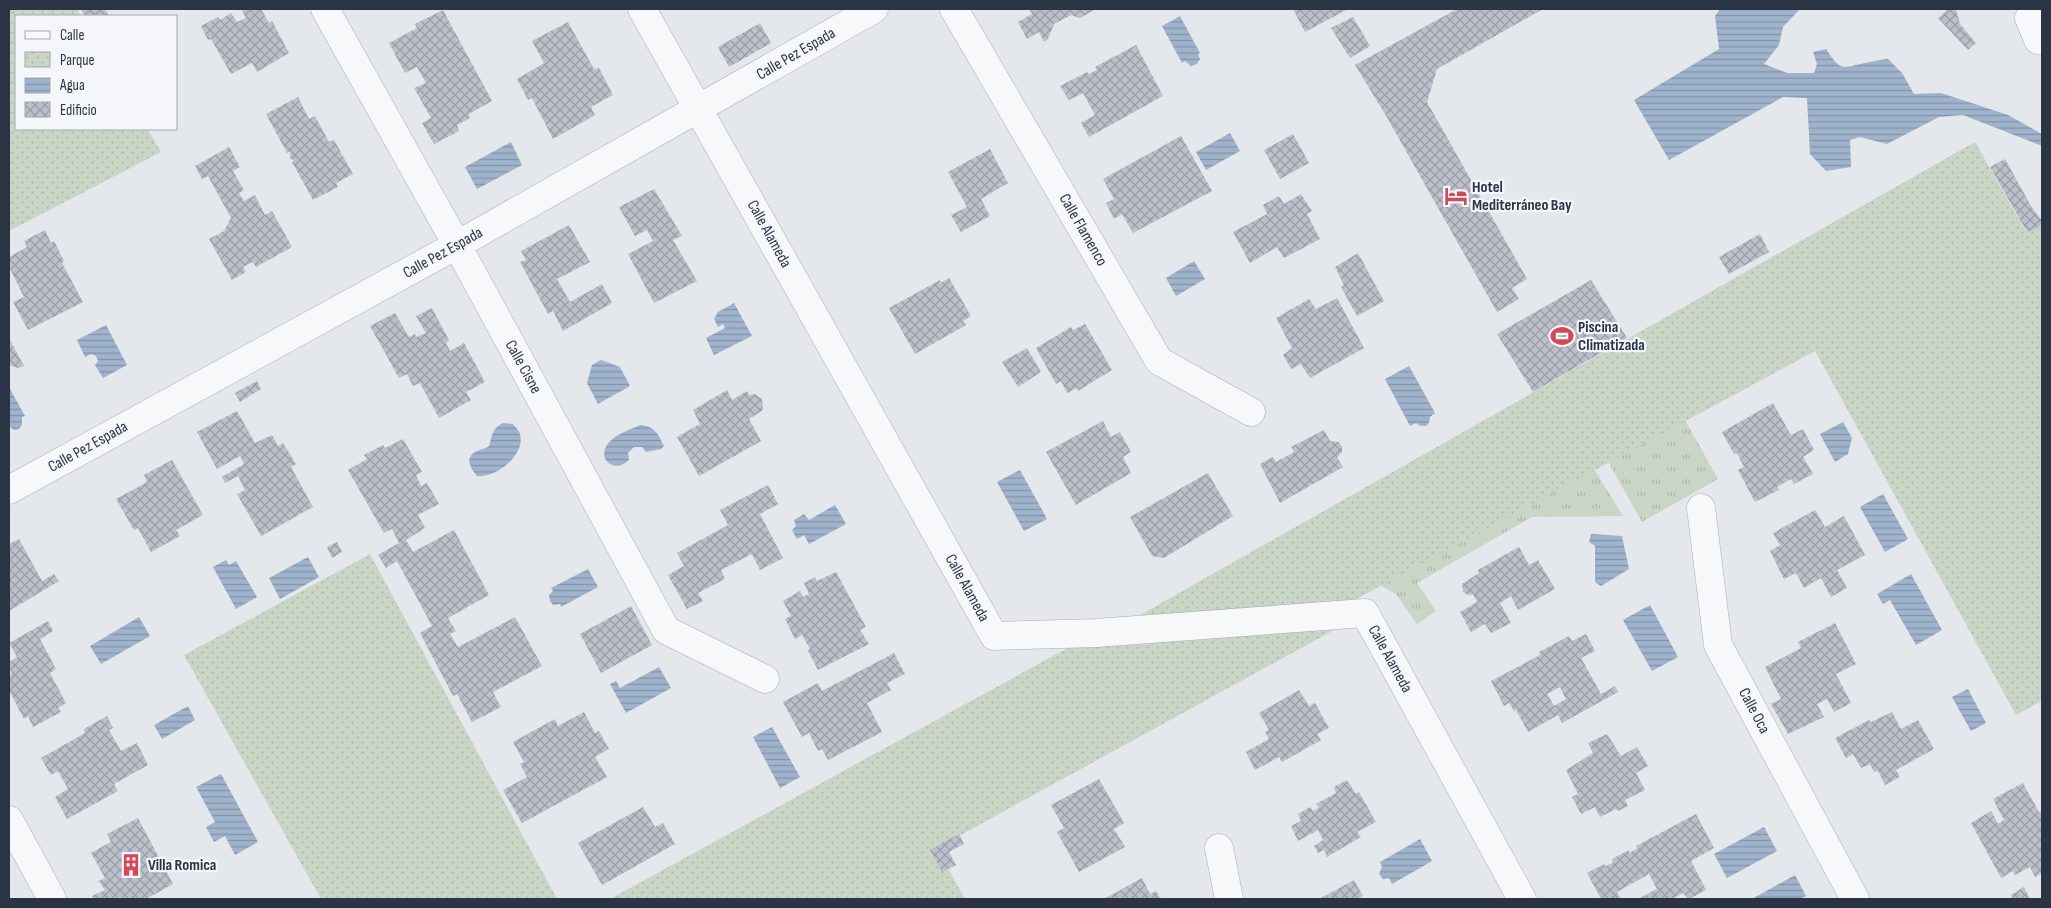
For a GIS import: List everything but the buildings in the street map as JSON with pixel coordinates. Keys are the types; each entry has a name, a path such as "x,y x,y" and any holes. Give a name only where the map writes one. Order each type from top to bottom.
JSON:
{"street":[{"name":"Calle Cisne","path":"325,9 457,246 666,630 765,679"},
{"name":"Calle Alameda","path":"642,9 994,636 1096,633 1365,613 1522,899"},
{"name":"Calle Pez Espada","path":"9,490 457,246 874,9"},
{"name":"Calle Flamenco","path":"954,9 1159,361 1251,412"},
{"path":"2034,9 2029,18 2038,40 2042,41"},
{"name":"Calle Oca","path":"1702,508 1718,645 1855,899"},
{"path":"9,820 52,899"},
{"path":"1218,848 1229,899"}],"green space":[{"path":"9,9 77,9 80,15 15,15 15,130 149,130 161,152 9,231"},
{"path":"1975,142 2026,232 2042,225 2042,701 2016,715 1815,351 1327,615 1365,613 937,848 965,899 610,899 1095,633 1112,631"},
{"path":"1818,342 1684,418 1718,479 1642,522 1602,451"},
{"path":"1589,461 1623,516 1532,517 1417,583 1436,611 1417,624 1396,594 1370,580"},
{"path":"370,554 557,899 321,899 184,655"}],"water":[{"path":"1720,9 1800,9 1783,27 1779,45 1764,64 1787,73 1814,73 1817,64 1813,52 1826,49 1835,62 1846,67 1888,59 1902,73 1914,94 1941,93 2008,115 2042,134 2042,146 1963,115 1939,117 1887,144 1860,137 1850,140 1851,167 1826,171 1810,154 1807,98 1783,97 1669,160 1634,100 1719,49 1715,16"},
{"path":"1180,16 1200,53 1198,54 1200,59 1197,64 1191,66 1185,61 1182,63 1162,26"},
{"path":"1230,133 1240,151 1206,170 1196,152"},
{"path":"511,142 522,165 477,189 465,167"},
{"path":"1194,261 1205,279 1176,296 1166,278"},
{"path":"734,303 752,336 714,355 706,338 725,328 723,324 718,327 714,319 718,312"},
{"path":"106,325 127,365 103,378 95,365 98,361 96,356 91,354 85,357 77,340"},
{"path":"601,360 620,367 630,386 598,404 587,383 592,365"},
{"path":"1409,366 1435,413 1430,417 1429,423 1426,426 1420,426 1416,423 1410,426 1385,379"},
{"path":"9,387 25,416 22,417 22,425 19,429 14,430 9,426"},
{"path":"1843,422 1852,438 1848,454 1835,462 1820,434"},
{"path":"503,423 513,424 519,431 521,442 518,450 508,464 500,470 492,474 477,476 470,466 469,459 473,453 489,446 495,430"},
{"path":"640,425 653,429 664,446 661,449 646,452 642,447 634,447 628,453 629,460 625,464 610,464 604,453 608,443"},
{"path":"1020,470 1047,519 1024,531 997,482"},
{"path":"1883,494 1908,539 1885,552 1860,507"},
{"path":"835,505 846,524 809,544 804,535 797,539 792,530 796,526 794,520 804,514 809,520"},
{"path":"1591,534 1622,536 1629,569 1601,586 1595,582 1595,546 1589,542"},
{"path":"308,557 319,577 280,599 269,578"},
{"path":"226,560 229,565 236,561 257,597 236,609 213,567"},
{"path":"588,569 598,587 561,607 560,604 553,605 549,595 553,591 551,588"},
{"path":"1911,574 1942,630 1916,645 1890,600 1883,604 1877,594"},
{"path":"1650,605 1678,657 1652,671 1623,620"},
{"path":"139,617 150,636 101,664 90,646"},
{"path":"659,667 671,688 626,713 610,684 616,681 620,688"},
{"path":"1968,689 1986,723 1971,731 1952,697"},
{"path":"188,706 195,720 162,739 154,725"},
{"path":"772,727 800,777 780,788 753,737"},
{"path":"221,774 258,842 235,855 225,836 214,842 206,827 215,822 196,787"},
{"path":"1764,827 1777,851 1727,878 1714,854"},
{"path":"1420,839 1432,861 1392,884 1389,878 1383,879 1379,874 1382,867 1380,862"},
{"path":"1795,875 1806,896 1799,899 1752,899"}],"place":[{"name":"Hotel Mediterráneo Bay","path":"1456,196"},
{"name":"Piscina Climatizada","path":"1562,336"},
{"name":"Villa Romica","path":"131,865"}]}
